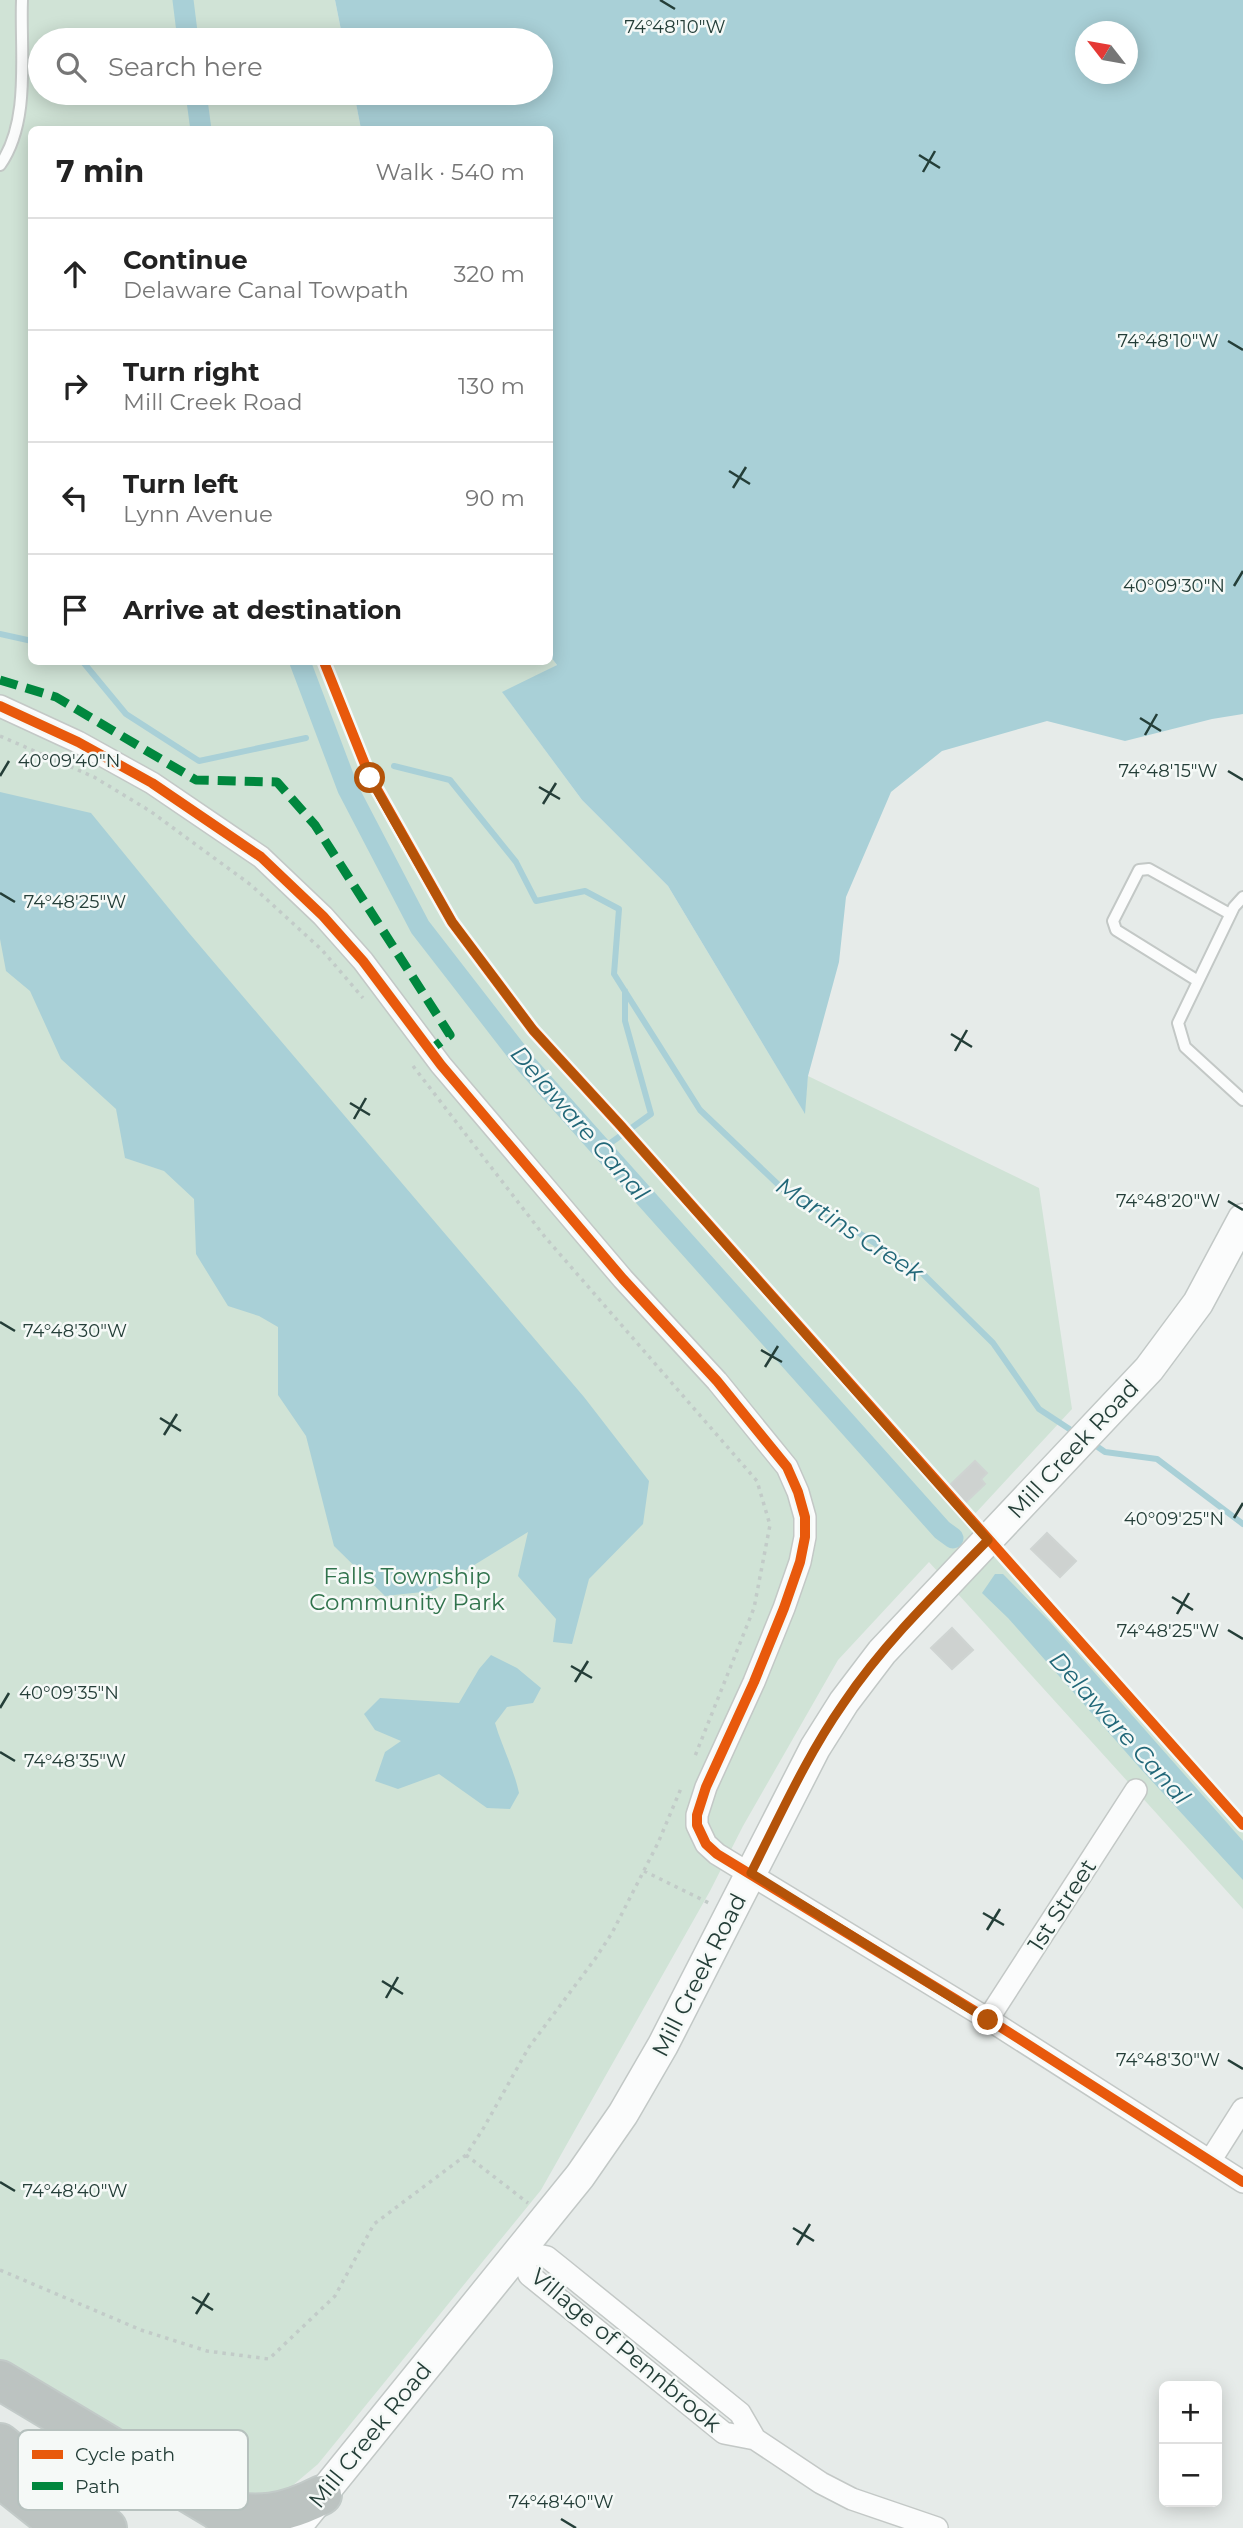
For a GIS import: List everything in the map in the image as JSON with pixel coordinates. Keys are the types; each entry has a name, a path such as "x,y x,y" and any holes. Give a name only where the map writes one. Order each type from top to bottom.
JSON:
{"highway":[{"path":"0,2381 81,2430"},
{"path":"0,2443 18,2457"},
{"path":"0,2478 18,2492"},
{"path":"227,2519 266,2515 300,2506 322,2495"},
{"path":"40,2510 63,2528"},
{"path":"84,2510 107,2528"}],"main road":[{"name":"Mill Creek Road","path":"295,2528 587,2166 644,2079 815,1748 862,1676 903,1629 1149,1369 1198,1303 1243,1219"}],"street":[{"path":"0,706 78,742 152,783 261,857 323,916 363,961 441,1065 623,1279 717,1381 787,1467 805,1517 806,1537 800,1562 754,1682 706,1787 697,1815 697,1825 706,1844 717,1854 988,2020 1243,2182"},
{"name":"1st Street","path":"988,2020 1136,1790"},
{"path":"1210,2161 1243,2109"},
{"name":"Village of Pennbrook","path":"519,2251 547,2258 566,2272 740,2413 755,2439 821,2483 852,2499 937,2528"}],"lane":[{"path":"0,165 15,138 22,84 22,0"},
{"path":"1198,981 1116,930 1113,921 1139,870 1149,869 1230,914"},
{"path":"1243,897 1230,914 1178,1023 1185,1047 1243,1100"}],"path":[{"path":"0,736 94,777 172,827 251,885 322,950 367,1003"},
{"path":"407,1058 545,1237 757,1481 769,1525 754,1608 694,1759"},
{"path":"0,2270 141,2330 207,2351 269,2359 335,2296 374,2224 466,2155 528,2047 596,1959 612,1933 684,1783"},
{"path":"644,1871 730,1914"},
{"path":"466,2155 547,2217"}],"green space":[{"name":"Falls Township Community Park","path":"0,0 335,0 341,28 28,28 28,105 356,105 360,126 28,126 28,665 553,665 553,660 557,665 503,693 582,800 668,886 804,1112 808,1076 1039,1188 1072,1409 972,1517 1243,1815 1243,1909 929,1562 838,1660 541,2190 318,2464 279,2497 248,2500 248,2430 114,2430 0,2366"}],"water":[{"path":"335,0 1243,0 1243,714 1125,741 1047,721 942,751 891,792 846,897 839,962 808,1076 805,1114 668,886 582,800 502,692 557,665 553,660 553,126 360,126 356,105 553,105 553,28 341,28"},
{"path":"0,792 91,813 189,933 584,1397 649,1481 643,1524 589,1579 572,1644 553,1642 556,1619 518,1576 528,1532 432,1591 385,1596 334,1546 306,1436 278,1395 278,1327 259,1316 228,1306 196,1254 194,1199 164,1171 125,1158 116,1109 61,1059 30,991 6,971 0,939"},
{"path":"995,1574 1003,1574 1050,1622 1243,1841 1243,1880 1008,1618 982,1593"},
{"path":"491,1655 517,1668 541,1688 533,1703 507,1707 495,1723 519,1793 510,1809 487,1808 439,1774 398,1789 375,1781 385,1752 401,1741 375,1730 364,1714 380,1698 459,1703 479,1669"}],"building":[{"path":"975,1461 987,1473 981,1479 985,1484 964,1504 948,1487"},
{"path":"1047,1533 1076,1561 1060,1577 1031,1549"},
{"path":"952,1628 973,1650 952,1669 931,1648"}],"waterway":[{"name":"Delaware Canal","path":"183,0 186,28"},
{"name":"Delaware Canal","path":"198,105 200,126"},
{"name":"Martins Creek","path":"0,634 28,640"},
{"name":"Martins Creek","path":"85,665 126,714 199,761 306,738"},
{"name":"Delaware Canal","path":"301,665 348,789 420,927 527,1065 942,1530 953,1538"},
{"name":"Martins Creek","path":"394,766 450,780 516,862 536,901 585,891 619,909 614,974 700,1110 785,1191 845,1224 923,1274 993,1343 1039,1409 1077,1434"},
{"path":"602,1149 651,1114 625,1021 625,991"},
{"name":"Martins Creek","path":"1092,1443 1105,1452 1157,1459 1243,1524"}],"marked path":[{"path":"0,680 56,697 196,780 277,782 315,825 450,1035 430,1050"}],"cycle path":[{"path":"325,665 370,777 452,922 533,1030 1243,1825"},
{"path":"0,706 78,742 152,783 261,857 323,916 363,961 441,1065 623,1279 717,1381 787,1467 805,1517 805,1537 800,1562 754,1682 706,1787 697,1815 697,1825 706,1844 717,1854 988,2019 1243,2182"}],"route":[{"path":"370,778 452,922 533,1030 988,1540 882,1651 862,1676 815,1748 751,1873 988,2020"}]}
